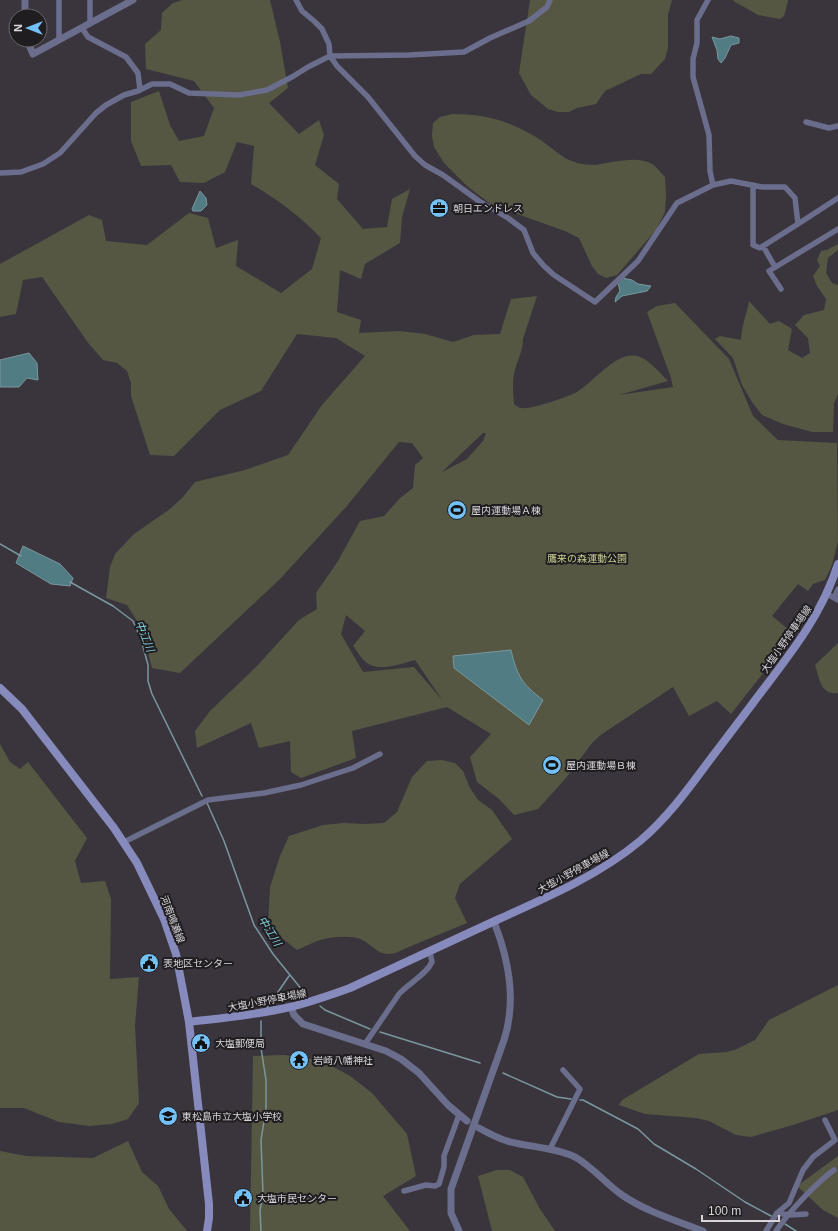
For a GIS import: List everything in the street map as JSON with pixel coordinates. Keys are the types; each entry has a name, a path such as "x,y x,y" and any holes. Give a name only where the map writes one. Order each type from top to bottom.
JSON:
{"main road":[{"name":"大塩小野停車場線","path":"189,1022 248,1015 291,1007 317,1000 350,988 494,922 598,871 641,840 658,824 687,791 808,628 833,597 838,564"},
{"name":"河南鳴瀬線","path":"0,688 22,709 124,842 147,882 166,925 176,954 189,1022 209,1204 207,1231"}],"street":[{"path":"59,0 59,40"},
{"path":"90,0 90,23"},
{"path":"296,0 302,11 322,29 329,44 330,56 344,74 368,97 420,160 478,201 508,218 524,230 533,253 544,266 554,275 595,302 638,261 677,203 713,185 731,181 762,187 786,187 795,198 798,224"},
{"path":"0,173 21,172 43,164 60,153 96,113 106,105 124,95 152,84 170,84 190,93 239,95 267,90 330,56 409,55 464,52 490,38 529,21 547,7 550,0"},
{"path":"708,0 697,20 697,43 693,59 693,76 709,135 709,160 713,185"},
{"path":"48,46 129,1"},
{"path":"82,28 88,37 126,57 138,73 140,90"},
{"path":"30,48 33,54 44,48"},
{"path":"806,122 829,128 838,126"},
{"path":"753,185 753,245 760,248 838,198"},
{"path":"781,289 769,271 838,229"},
{"path":"763,246 775,267"},
{"path":"833,597 838,589"},
{"path":"124,842 208,800 264,793 301,785 353,768 380,754"},
{"path":"459,1231 451,1213 451,1189 504,1040 509,1025 511,1010 510,979 499,934 494,922"},
{"path":"365,1044 399,994 430,966 432,962 430,952"},
{"path":"291,1007 294,1016 303,1024 386,1051 410,1065 459,1115 467,1121"},
{"path":"550,1149 580,1089 563,1070"},
{"path":"404,1191 426,1185 435,1186 439,1184 444,1167 444,1156 459,1115"},
{"path":"766,1231 777,1213 789,1203 803,1170 813,1157 835,1140 825,1120"},
{"path":"479,1128 507,1141 550,1149 575,1157 623,1196 637,1204 703,1231"},
{"path":"776,1231 823,1177 834,1170"},
{"path":"777,1213 789,1215 806,1214"}],"green space":[{"name":"鷹来の森運動公園","path":"182,0 270,0 280,42 288,88 269,103 299,134 319,120 324,135 315,165 339,184 337,199 363,229 387,227 392,199 410,189 402,217 400,243 365,264 361,279 340,270 337,312 361,320 359,333 399,331 425,334 453,342 474,335 500,334 511,299 537,296 523,339 513,378 514,404 520,408 526,408 548,403 575,393 614,362 631,356 640,357 647,361 668,381 619,395 673,387 647,312 657,306 675,303 729,359 753,416 778,440 837,443 838,541 832,565 825,580 813,584 808,591 798,584 772,616 794,634 731,714 717,701 689,716 673,687 602,734 592,743 566,778 538,809 514,815 499,799 477,782 470,757 491,734 447,707 352,731 356,758 301,778 291,772 290,741 259,748 251,723 197,748 195,731 210,711 256,667 299,620 317,609 316,593 338,561 360,521 384,516 400,498 413,488 415,465 423,458 412,443 399,442 346,507 280,579 180,673 152,668 142,629 127,605 106,598 110,567 115,554 134,534 170,509 183,497 195,482 245,470 288,455 322,405 365,356 336,338 297,334 261,391 220,410 174,456 150,455 131,396 131,383 127,371 117,363 103,360 89,344 42,277 23,280 16,314 0,317 0,264 89,215 102,220 106,241 147,245 189,213 208,218 216,248 238,240 236,266 281,293 312,269 321,238 288,208 251,184 254,146 237,142 225,172 204,183 180,182 171,165 141,166 131,141 131,102 159,91 170,125 179,141 204,136 214,108 194,81 146,69 145,44 161,30 162,13 173,3","holes":["483,433 486,433 483,441 467,459 442,472","346,615 365,631 353,646 365,662 372,666 384,667 415,660 443,701 414,667 363,672 341,634"]},
{"path":"530,0 672,0 668,15 668,48 665,59 651,74 641,74 605,91 596,104 577,108 569,112 558,112 548,109 531,95 519,73"},
{"path":"733,0 788,1 784,16 780,19 758,15"},
{"path":"452,114 475,115 505,122 536,137 560,155 577,163 595,165 616,161 639,160 652,164 665,177 665,212 656,230 617,275 606,278 598,274 592,266 579,238 565,231 492,205 467,186 444,163 434,147 432,136 433,123 440,117"},
{"path":"838,244 838,250 828,258 826,273 832,283 838,285 838,394 834,403 833,432 812,432 783,424 762,415 742,385 733,358 715,339 720,336 741,340 749,301 770,324 779,321 792,329 788,350 802,358 810,353 808,338 795,325 804,315 824,310 826,299 817,286 813,276 820,266 817,260 821,251 827,250"},
{"path":"838,643 838,693 832,693 824,689 815,665"},
{"path":"0,744 10,762 20,769 28,762 87,838 75,861 81,883 105,881 111,899 110,979 139,977 135,1025 139,1103 128,1119 112,1124 89,1126 59,1122 24,1108 0,1108"},
{"path":"442,760 455,763 463,771 470,788 478,800 492,810 512,839 460,884 455,898 467,923 395,953 387,954 381,952 359,938 351,937 334,937 321,940 297,950 268,927 270,887 280,856 289,836 323,825 343,823 384,823 397,812 412,777 427,761"},
{"path":"838,985 838,1110 751,1137 736,1135 709,1121 696,1118 645,1114 619,1105 622,1100 699,1054 727,1052 755,1040 769,1020"},
{"path":"284,1055 312,1059 330,1065 350,1076 372,1093 407,1134 416,1176 383,1196 410,1231 250,1231 253,1056"},
{"path":"128,1141 142,1172 158,1186 169,1209 187,1231 0,1231 0,1151 26,1156 93,1158"},
{"path":"838,1156 838,1218 823,1210 797,1186"},
{"path":"497,1170 510,1170 523,1177 540,1209 555,1231 492,1231 478,1176"}],"water":[{"path":"731,36 739,38 739,43 731,45 721,63 718,59 717,50 712,37 720,39"},
{"path":"200,191 206,198 207,205 201,211 193,211 192,209"},
{"path":"622,278 632,280 638,284 651,286 647,291 622,296 615,302 620,291 618,283"},
{"path":"29,353 37,363 38,380 27,378 19,387 0,387 0,360"},
{"path":"23,546 60,564 73,578 70,586 51,584 16,563"},
{"path":"511,650 521,679 543,700 529,725 454,668 453,656"}],"waterway":[{"name":"中江川","path":"0,544 21,556"},
{"name":"中江川","path":"70,582 113,606 133,621 141,639 148,665 148,681 152,694 202,796"},
{"name":"中江川","path":"207,803 224,841 254,925 273,954 307,996"},
{"path":"267,1008 289,976"},
{"path":"320,1006 325,1010 370,1029"},
{"path":"261,1021 261,1048 266,1080 266,1109 261,1140 263,1194 260,1210 261,1231"},
{"path":"380,1032 480,1063"},
{"path":"503,1073 557,1097 571,1099"},
{"path":"580,1100 583,1100 638,1129 654,1144 696,1169 745,1202 771,1216"},
{"path":"785,1224 796,1231"}],"place":[{"name":"朝日エンドレス","path":"439,208"},
{"name":"屋内運動場Ａ棟","path":"457,510"},
{"name":"屋内運動場Ｂ棟","path":"552,765"},
{"name":"表地区センター","path":"149,963"},
{"name":"大塩郵便局","path":"201,1043"},
{"name":"岩崎八幡神社","path":"299,1060"},
{"name":"東松島市立大塩小学校","path":"168,1116"},
{"name":"大塩市民センター","path":"243,1198"}]}
